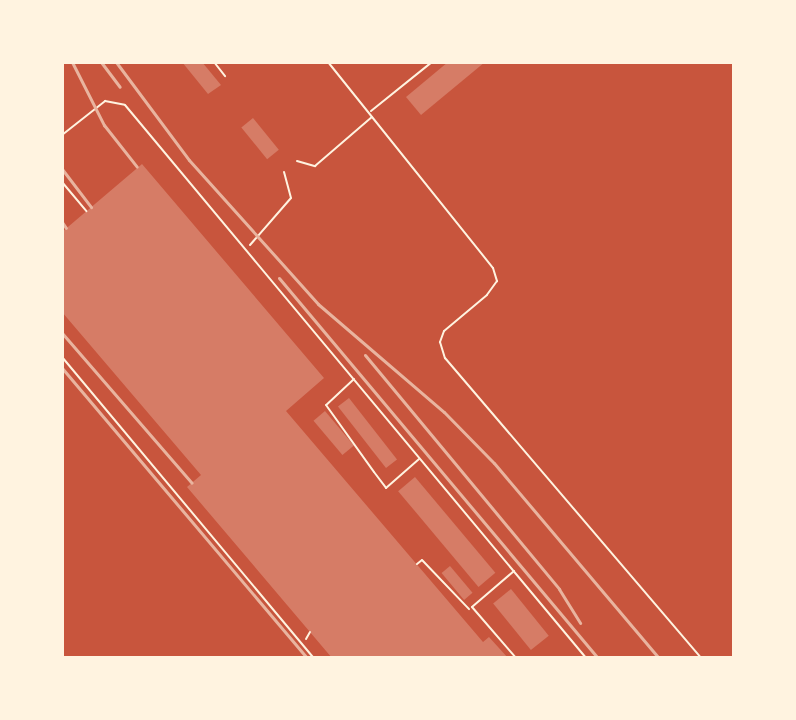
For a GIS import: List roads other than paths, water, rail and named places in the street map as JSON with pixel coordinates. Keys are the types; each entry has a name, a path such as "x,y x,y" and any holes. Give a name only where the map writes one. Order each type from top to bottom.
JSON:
{"lane":[{"path":"214,62 225,76"},
{"path":"328,62 493,268 497,281 487,295 444,331 440,342 445,358 701,658"},
{"path":"370,112 432,62"},
{"path":"62,135 105,101 125,105 586,658"},
{"path":"297,161 315,166 373,116"},
{"path":"62,182 86,211"},
{"path":"62,357 314,658"},
{"path":"354,379 326,405 386,488 420,459"},
{"path":"514,571 472,607 516,658"}],"railway":[{"path":"72,62 104,125 137,167"},
{"path":"101,62 120,87"},
{"path":"116,62 189,160 318,304 444,412 494,463 659,658"},
{"path":"62,169 91,207"},
{"path":"62,222 66,228"},
{"path":"279,278 598,658"},
{"path":"62,333 192,483"},
{"path":"365,355 559,589 580,623"},
{"path":"62,368 307,658"}]}
